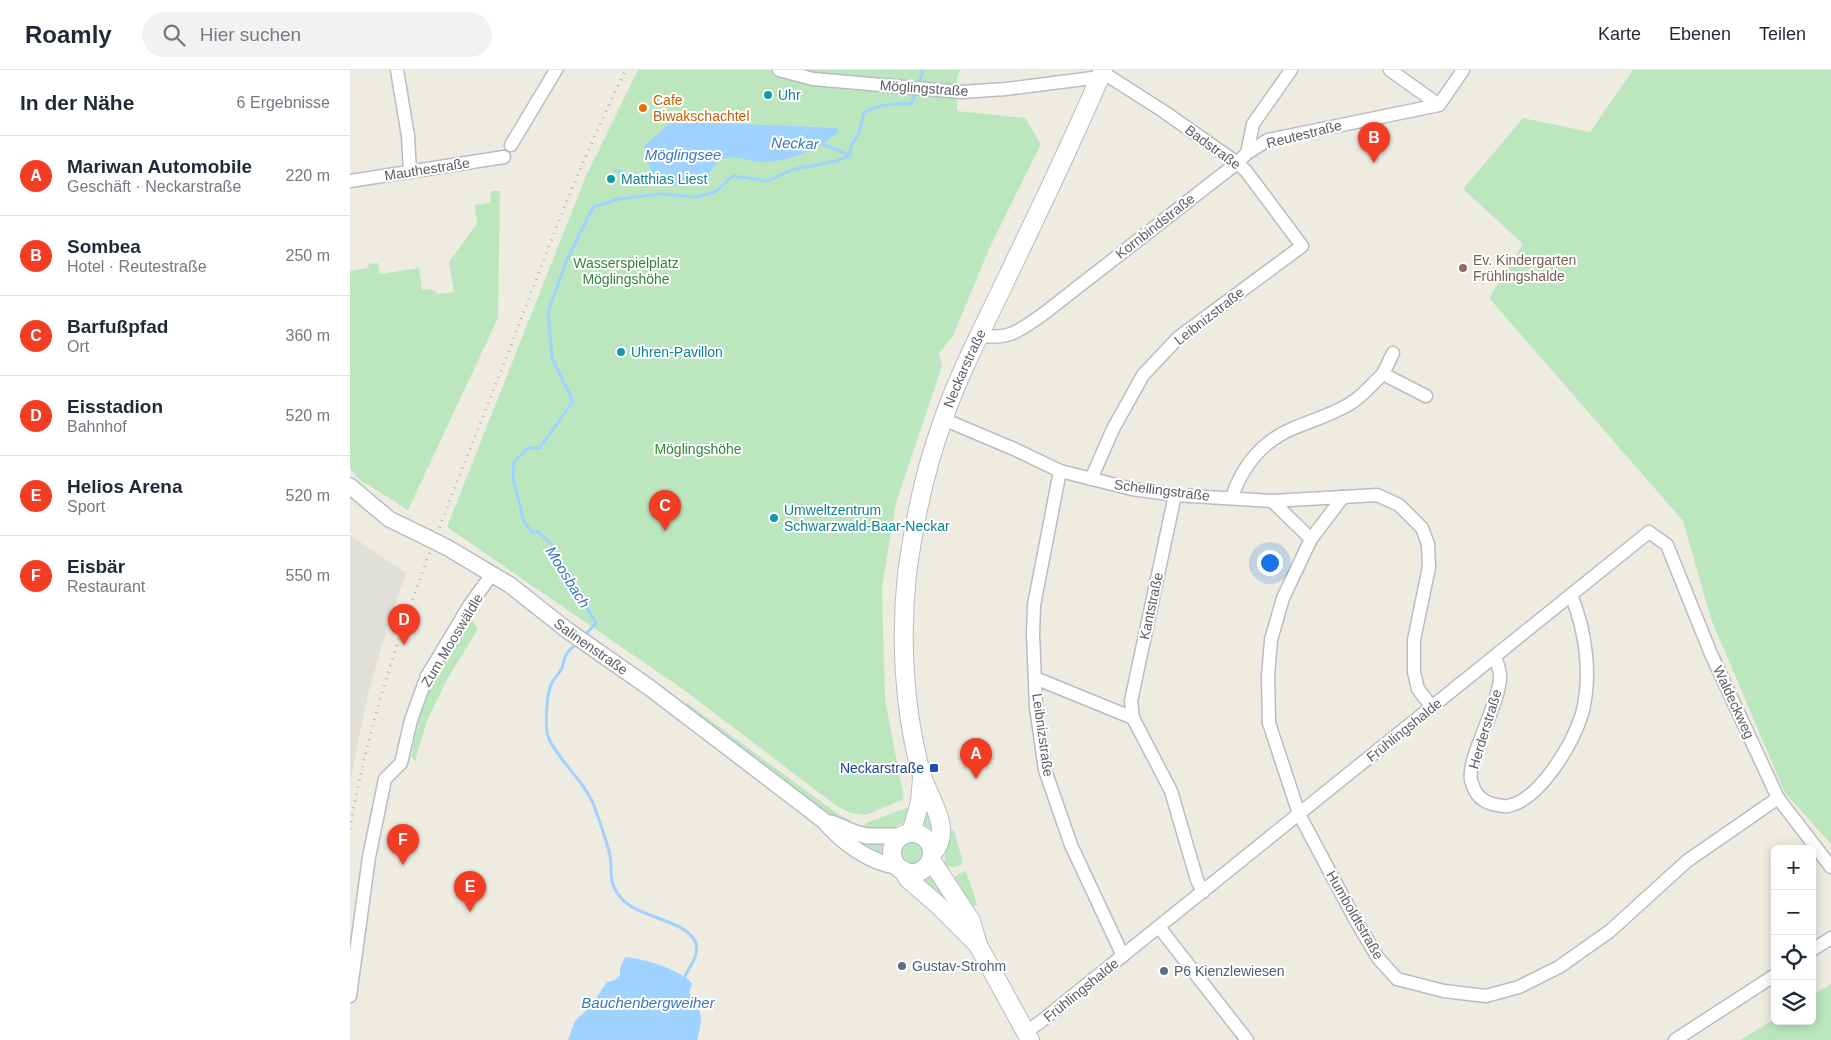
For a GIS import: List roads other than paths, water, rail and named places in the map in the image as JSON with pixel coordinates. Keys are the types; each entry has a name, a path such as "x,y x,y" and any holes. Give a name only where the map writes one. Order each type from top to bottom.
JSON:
{"main road":[{"name":"Neckarstraße","path":"931,857 941,840 940,828 936,804 922,775 909,711 904,631 905,598 916,512 943,419 979,336 1101,73"},
{"name":"Neckarstraße","path":"907,834 920,802 922,775"},
{"path":"900,868 912,872 926,867 931,857 931,846 922,835 907,834 897,840 893,849 893,857 900,868 908,879 937,904 978,945"},
{"path":"931,857 971,921 978,945 1027,1036"}],"street":[{"path":"397,70 408,136 410,172"},
{"path":"511,145 556,70"},
{"name":"Möglingstraße","path":"779,70 813,79 961,92 997,90 1101,73"},
{"path":"1247,153 1253,124 1291,70"},
{"path":"1390,70 1439,105 1462,70"},
{"name":"Badstraße","path":"1101,73 1163,111 1237,163 1246,171 1302,246"},
{"name":"Reutestraße","path":"1247,153 1268,140 1439,105"},
{"name":"Kornbindstraße","path":"979,336 998,338 1015,334 1237,163 1247,153"},
{"name":"Mauthestraße","path":"350,181 504,157"},
{"name":"Leibnizstraße","path":"1091,479 1113,429 1143,375 1179,337 1302,246"},
{"path":"1232,497 1238,481 1252,457 1271,439 1352,402 1383,374 1393,353"},
{"path":"1383,374 1426,396"},
{"name":"Schellingstraße","path":"943,419 1014,448 1060,471 1132,489 1175,494 1272,500 1377,496 1399,505 1422,528 1428,544 1429,567 1414,640 1414,672 1418,689 1432,707"},
{"name":"Leibnizstraße","path":"1060,471 1034,605 1033,634 1036,708 1045,770 1071,845 1123,956"},
{"name":"Salinenstraße","path":"350,486 390,519 448,548 510,586 567,630 650,688 823,820 830,828 866,856 900,868"},
{"name":"Kantstraße","path":"1175,494 1131,700 1133,718 1171,792 1202,892"},
{"path":"1272,500 1311,538 1343,497"},
{"name":"Frühlingshalde","path":"1027,1036 1039,1023 1650,532"},
{"name":"Waldeckweg","path":"1650,532 1667,545 1711,654 1778,798 1831,867"},
{"name":"Humboldtstraße","path":"1311,538 1283,598 1271,640 1268,676 1269,723 1299,814 1378,958 1397,978 1444,991 1486,996 1518,987 1558,968 1610,931 1687,861 1778,798"},
{"name":"Zum Mooswäldle","path":"350,996 368,857 385,779 401,763 411,720 427,676 469,606 492,574"},
{"name":"Herderstraße","path":"1494,657 1501,677 1494,708 1474,761 1471,780 1478,796 1490,804 1507,806 1523,800 1548,777 1569,746 1582,714 1587,680 1587,657 1578,612 1571,595"},
{"path":"1036,678 1133,718"},
{"name":"Salinenstraße","path":"823,820 867,836 907,834"},
{"path":"1159,927 1247,1040"},
{"path":"1816,947 1831,938"},
{"path":"1675,1040 1771,978"}],"water":[{"name":"Möglingsee","path":"672,121 837,128 839,132 821,145 801,155 768,162 731,157 717,162 708,175 697,183 683,186 654,184 644,146"},
{"name":"Bauchenbergweiher","path":"625,957 660,965 678,973 692,983 689,993 697,1005 701,1020 697,1040 568,1040 575,1021 591,1006 607,982 615,980 620,975 620,968"}],"waterway":[{"name":"Neckar","path":"918,86 923,70"},
{"name":"Neckar","path":"820,143 850,155 851,146 859,133 864,113 887,105 911,104 916,92"},
{"name":"Moosbach","path":"584,636 596,623 565,572 554,547 538,532 532,532 524,522 513,478 514,462 528,448 540,448 573,401 552,358 548,312 566,262 593,207 619,199 660,194 696,197 715,192 733,176 768,181 791,170 837,161 850,155"},
{"name":"Neckar","path":"615,170 635,176 655,173"},
{"name":"Moosbach","path":"578,643 565,656 562,668 550,687 546,713 547,734 560,757 591,798 610,855 612,882 621,898 638,910 681,928 695,941 696,955 685,976"}],"railway":[{"path":"350,829 361,772 375,716 410,606 556,228 589,148 626,70"}],"place":[{"name":"Uhr","path":"768,95"},
{"name":"Cafe Biwakschachtel","path":"643,108"},
{"name":"Sombea","path":"1374,163"},
{"name":"Matthias Liest","path":"611,179"},
{"name":"Ev. Kindergarten Frühlingshalde","path":"1463,268"},
{"name":"Uhren-Pavillon","path":"621,352"},
{"name":"Umweltzentrum Schwarzwald-Baar-Neckar","path":"774,518"},
{"name":"Barfußpfad","path":"665,531"},
{"name":"Eisstadion","path":"404,645"},
{"name":"Neckarstraße","path":"934,768"},
{"name":"Mariwan Automobile","path":"976,779"},
{"name":"Eisbär","path":"403,865"},
{"name":"Helios Arena","path":"470,912"},
{"name":"Gustav-Strohm","path":"902,966"},
{"name":"P6 Kienzlewiesen","path":"1164,971"}],"park label":[{"name":"Wasserspielplatz Möglingshöhe","path":"626,272"},
{"name":"Möglingshöhe","path":"698,449"}]}
